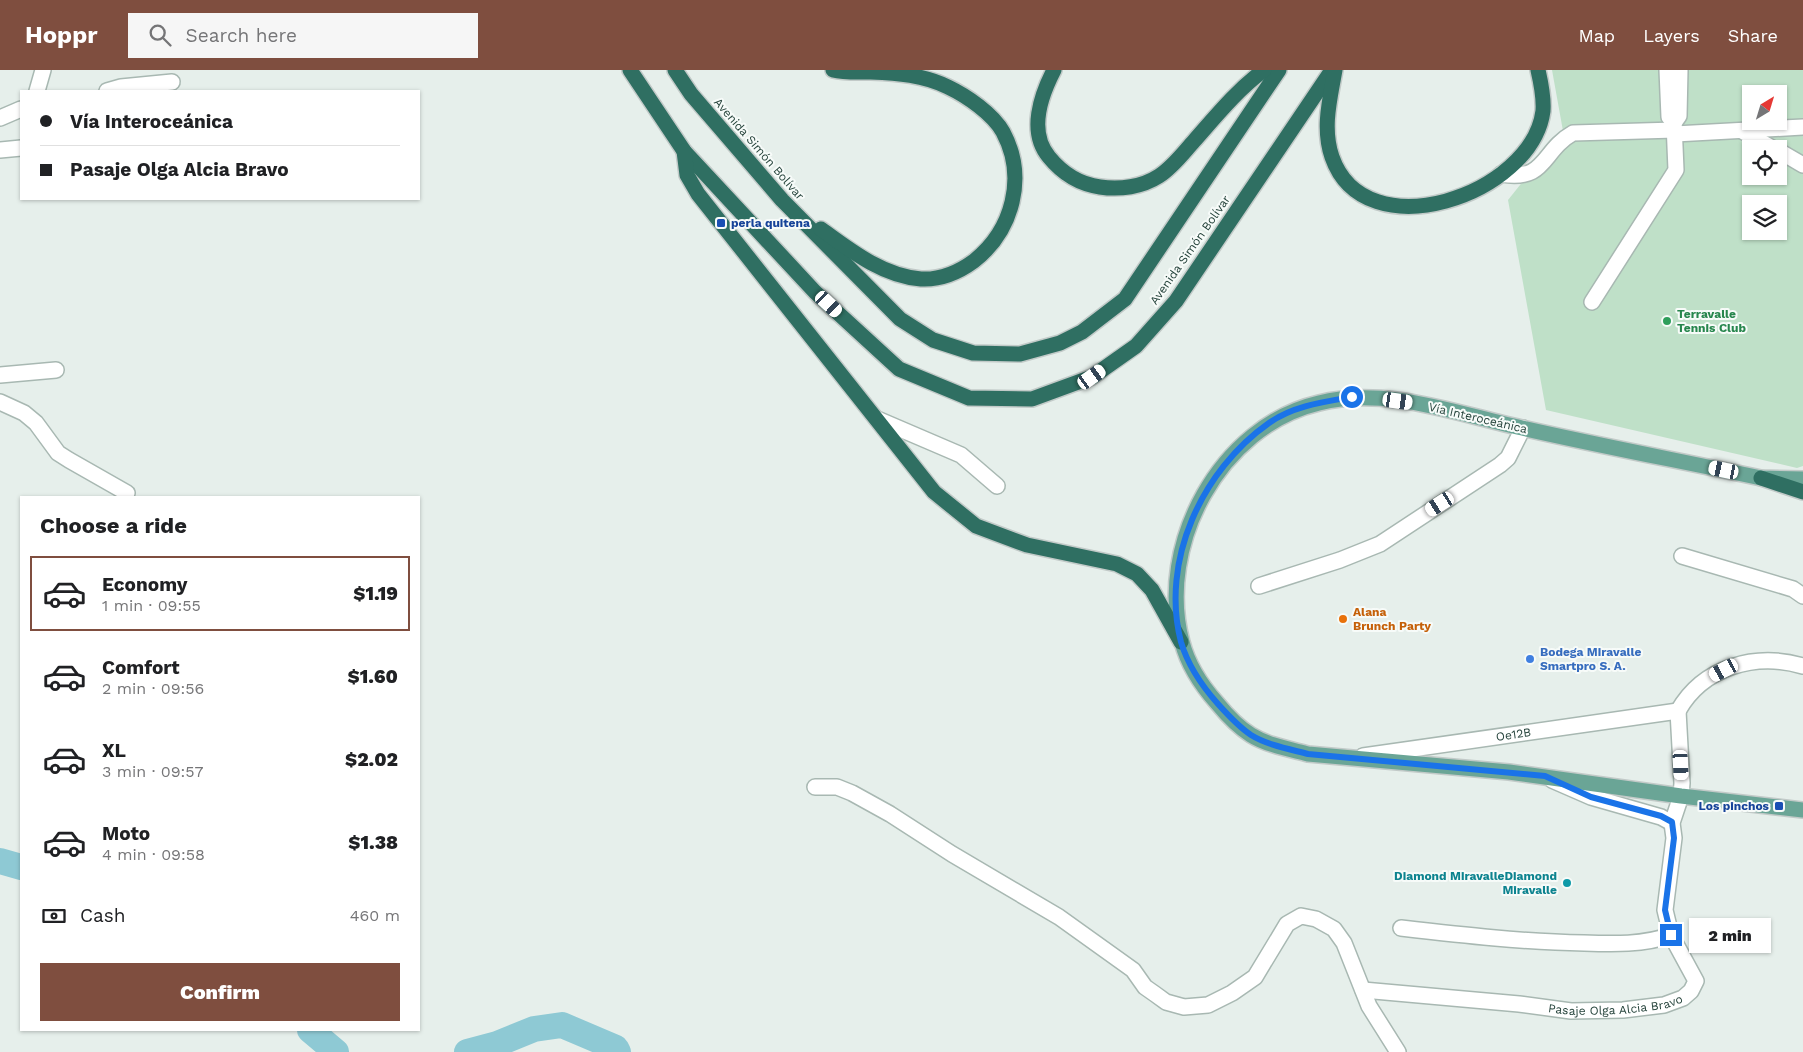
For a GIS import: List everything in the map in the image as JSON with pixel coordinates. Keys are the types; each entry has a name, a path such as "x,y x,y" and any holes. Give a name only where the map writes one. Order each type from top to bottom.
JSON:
{"highway":[{"name":"Avenida Simón Bolívar","path":"630,70 684,151 816,292 899,369 969,398 1032,399 1092,377 1136,346 1176,300 1334,70"},
{"name":"Avenida Simón Bolívar","path":"674,70 691,94 782,200 900,319 933,340 973,353 1020,354 1060,343 1082,332 1124,299 1279,70"},
{"path":"782,200 851,250 876,265 900,276 923,279 945,276 964,268 993,242 1006,219 1013,199 1015,175 1012,152 1002,131 990,116 949,87 924,78 891,73 833,70"},
{"path":"1054,70 1039,106 1038,124 1047,154 1071,178 1093,186 1112,189 1129,188 1159,176 1179,158 1225,105 1264,70"},
{"path":"1334,70 1327,112 1327,134 1332,157 1343,176 1357,190 1376,201 1395,206 1416,207 1462,196 1501,174 1524,152 1536,133 1543,112 1538,70"},
{"path":"684,151 687,175 698,194 934,492 976,526 1027,545 1117,564 1137,574 1152,590 1181,642"},
{"path":"1760,478 1803,492"}],"main road":[{"name":"Vía Interoceánica","path":"1803,479 1760,478 1415,403 1352,397 1320,402 1295,410 1270,422 1234,454 1206,492 1194,513 1184,541 1178,567 1178,616 1181,642 1189,662 1203,687 1225,712 1251,735 1280,747 1308,754 1545,776 1681,796 1803,810"}],"street":[{"path":"37,90 43,70"},
{"path":"1667,70 1669,117 1675,129"},
{"path":"1592,302 1676,170 1675,129 1679,116 1680,70"},
{"path":"110,90 121,87 172,82"},
{"path":"0,118 20,109"},
{"path":"1788,128 1803,127"},
{"path":"1501,174 1518,177 1531,174 1564,138 1573,133 1675,129 1742,130 1759,140"},
{"path":"0,150 20,148"},
{"path":"1787,156 1803,165"},
{"path":"0,375 56,370"},
{"path":"0,402 24,413 36,423 58,453 127,493"},
{"path":"878,420 961,455 997,486"},
{"path":"1259,586 1340,560 1380,544 1500,465 1508,458 1523,428"},
{"path":"1682,556 1793,589 1803,596"},
{"path":"1681,796 1678,711 1687,695 1702,681 1724,670 1765,660 1801,660"},
{"name":"Oe12B","path":"1350,758 1678,711"},
{"path":"1545,776 1591,797 1661,816 1672,822"},
{"path":"816,787 837,787 852,793 1060,917 1132,970 1145,987 1166,1002 1184,1008 1208,1005 1232,993 1255,977 1287,924 1302,916 1316,919 1334,929 1344,942 1369,1006 1398,1052"},
{"name":"Pasaje Olga Alcia Bravo","path":"1363,990 1519,1004 1571,1011 1623,1010 1664,1005 1683,998 1691,991 1696,981 1671,935 1665,910 1674,838 1672,822 1681,796"},
{"path":"1400,928 1535,942 1615,944 1659,940 1671,935"}],"green space":[{"name":"Terravalle Tennis Club","path":"1552,70 1803,70 1803,466 1797,468 1546,410 1508,200 1563,131"}],"waterway":[{"path":"0,861 20,867"},
{"path":"467,1052 497,1044 534,1029 562,1025 616,1048 618,1052"},
{"path":"311,1031 336,1052"}],"place":[{"name":"perla quitena","path":"721,223"},
{"name":"Terravalle Tennis Club","path":"1667,321"},
{"name":"Alana Brunch Party","path":"1343,619"},
{"name":"Bodega Miravalle Smartpro S. A.","path":"1530,659"},
{"name":"Los pinchos","path":"1779,806"},
{"name":"Diamond MiravalleDiamond Miravalle","path":"1567,883"}],"route":[{"path":"1352,397 1320,402 1295,410 1270,422 1240,447 1206,492 1194,513 1184,541 1178,567 1178,616 1181,642 1189,662 1203,687 1225,712 1251,735 1280,747 1308,754 1545,776 1591,797 1661,816 1672,822 1674,838 1665,910 1671,935"}]}
